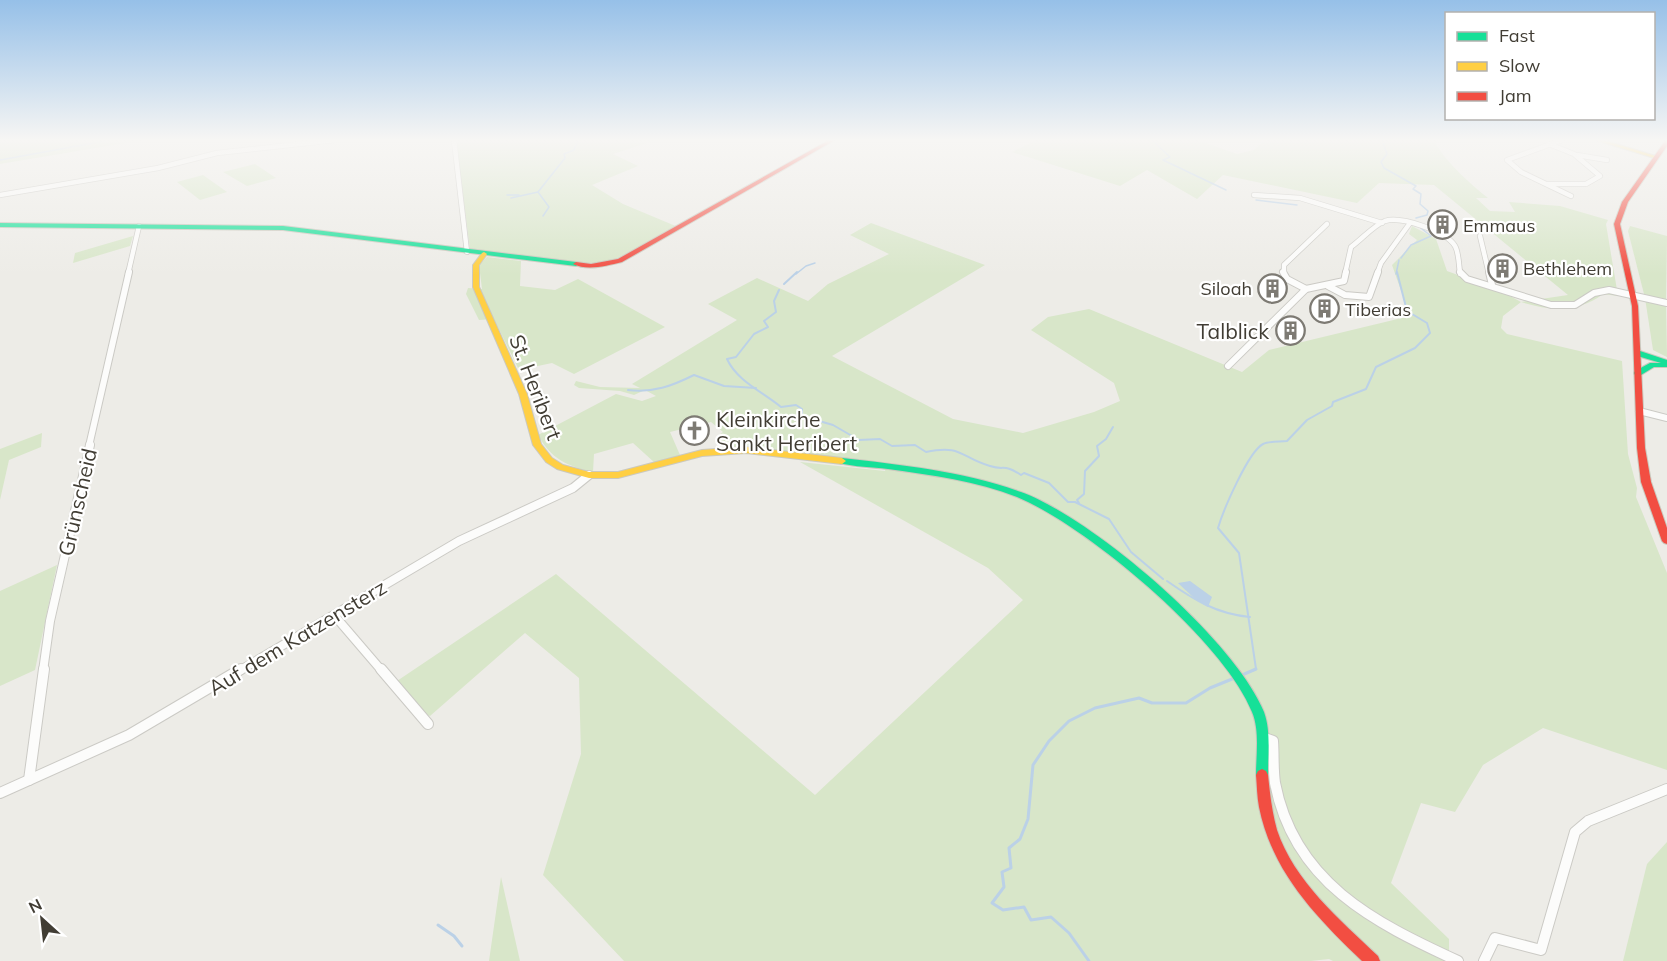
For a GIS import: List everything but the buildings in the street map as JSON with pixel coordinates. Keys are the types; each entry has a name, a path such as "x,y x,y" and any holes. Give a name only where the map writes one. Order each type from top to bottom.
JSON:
{"street":[{"path":"0,195 59,185"},
{"path":"459,185 467,252"},
{"path":"0,225 283,228 484,255 591,266 620,261 755,185"},
{"path":"1547,185 1571,196"},
{"path":"1637,185 1625,202 1617,224 1634,297 1639,411 1646,482 1667,541"},
{"path":"1254,195 1300,198 1382,223"},
{"path":"1327,224 1284,265 1282,271 1287,279 1306,289 1344,281 1351,247 1389,220 1430,228 1451,242 1463,276 1530,301 1558,306 1581,304 1592,293 1602,291 1667,303"},
{"path":"1327,286 1345,295 1369,297 1378,268 1410,223"},
{"name":"Grünscheid","path":"29,780 50,621 139,226"},
{"path":"1480,236 1492,285"},
{"name":"St. Heribert","path":"484,255 476,265 476,287 523,394 537,445 549,460 560,467 589,475 626,473 686,456 719,451 800,455 954,475 993,484 1039,502 1082,527 1119,556 1222,653 1245,684 1258,712 1262,737 1262,789 1271,836 1297,882 1319,911 1373,961"},
{"path":"1228,366 1306,289"},
{"path":"1637,353 1667,363"},
{"path":"1638,373 1653,365 1667,363"},
{"path":"1639,411 1667,418"},
{"name":"Auf dem Katzensterz","path":"0,793 129,735 476,531 573,488 589,475"},
{"path":"334,615 428,723"},
{"path":"1262,737 1274,741 1275,782 1286,823 1302,852 1330,888 1361,910 1458,961"},
{"path":"1484,961 1496,938 1540,950 1575,832 1588,821 1667,789"}],"green space":[{"path":"181,185 217,185 227,192 200,200"},
{"path":"462,185 592,185 623,204 678,227 623,258 595,265 470,250"},
{"path":"1173,185 1212,185 1197,199"},
{"path":"1270,185 1377,185 1357,203"},
{"path":"1430,185 1473,185 1488,198 1476,198 1490,211 1515,212 1509,202 1560,206 1608,220 1606,224 1618,296 1603,294 1584,305 1564,308 1543,307 1521,302 1568,295 1434,185"},
{"path":"871,223 985,265 832,356 953,419 1023,433 1094,412 1120,401 1114,383 1031,330 1048,317 1089,309 1242,372 1269,350 1410,316 1392,265 1417,240 1409,234 1412,226 1436,239 1447,271 1499,290 1521,302 1503,316 1501,328 1507,334 1622,361 1628,454 1637,488 1636,497 1667,573 1667,770 1543,728 1483,765 1455,812 1421,803 1391,883 1449,939 1449,961 1333,961 1329,959 1311,961 624,961 543,875 581,754 579,678 525,633 430,716 420,711 394,683 556,574 815,795 1023,600 988,568 800,462 885,471 887,464 793,452 723,448 719,435 723,432 711,422 670,432 680,455 655,463 633,443 594,454 593,472 575,467 554,456 538,435 616,394 642,401 656,396 645,390 634,395 620,391 579,388 574,385 576,381 600,387 640,388 632,384 737,320 708,304 757,278 808,301 828,284 889,254 850,235"},
{"path":"1630,226 1667,236 1666,301 1644,294 1628,231"},
{"path":"133,236 130,246 73,263 75,253"},
{"path":"487,257 521,261 520,286 555,290 578,279 665,327 574,374 552,363 519,370 494,319 479,320 466,294 468,288 482,289 479,265"},
{"path":"1645,298 1666,304 1667,357 1653,350"},
{"path":"42,433 41,447 9,460 0,500 0,449"},
{"path":"57,565 35,670 0,686 0,591"},
{"path":"1667,842 1667,961 1623,961 1647,864"},
{"path":"501,877 520,961 489,961"}],"water":[{"path":"1190,581 1212,597 1208,607 1178,583"}],"waterway":[{"path":"538,192 544,185"},
{"path":"1215,185 1226,190"},
{"path":"1414,185 1416,186 1413,189 1421,194 1420,204 1428,211 1427,215 1416,218"},
{"path":"511,198 538,192"},
{"path":"538,192 549,207 543,216"},
{"path":"507,195 519,195"},
{"path":"1256,200 1297,205"},
{"path":"1401,258 1411,245 1431,236 1417,225"},
{"path":"1396,274 1399,260"},
{"path":"796,274 806,266 815,263"},
{"path":"784,284 797,272"},
{"path":"1248,617 1239,553 1218,528 1230,496 1250,458 1263,444 1287,441 1307,420 1332,406 1333,402 1366,389 1376,367 1415,348 1430,333 1427,323 1407,311 1397,272"},
{"path":"754,388 737,374 727,359 736,357 754,334 768,327 764,321 776,312 774,301 779,290"},
{"path":"628,390 662,388 694,375 724,386 754,388"},
{"path":"754,388 781,407 796,405 802,409 802,416 833,425 859,440 880,439 892,446 915,445 926,452 954,451 980,463 1007,468 1021,475 1024,473 1049,483 1068,502 1075,502 1109,519 1131,552 1163,579"},
{"path":"1079,503 1077,500 1084,494 1085,471 1099,456 1097,446 1106,439 1113,427"},
{"path":"1167,581 1206,605 1227,613 1248,617"},
{"path":"1248,617 1256,669"},
{"path":"1242,675 1256,669"},
{"path":"1252,671 1256,669"},
{"path":"1089,961 1069,933 1051,917 1031,920 1024,907 1003,910 992,903 1004,887 1002,872 1011,868 1009,848 1020,839 1028,819 1033,765 1049,741 1069,721 1095,708 1139,698 1152,703 1186,703 1210,688 1237,677"},
{"path":"438,925 454,936 462,946"}],"traffic: fast":[{"path":"0,225 283,228 576,264"},
{"path":"1637,353 1667,362"},
{"path":"1638,373 1653,365 1667,365"},
{"path":"842,461 954,477 1020,495 1048,508 1118,557 1190,621 1221,654 1244,685 1258,712 1262,727 1262,775"}],"traffic: slow":[{"path":"484,254 476,265 476,287 523,394 537,445 549,460 560,467 589,475 618,475 702,453 746,450 842,461"}],"traffic: jam":[{"path":"576,264 591,266 620,261 754,185"},
{"path":"1637,185 1625,202 1617,224 1635,306 1641,448 1646,482 1667,541"},
{"path":"1262,775 1264,805 1271,832 1282,857 1296,880 1313,901 1373,961"}],"place":[{"name":"Emmaus","path":"1442,225"},
{"name":"Bethlehem","path":"1502,268"},
{"name":"Siloah","path":"1273,288"},
{"name":"Tiberias","path":"1324,309"},
{"name":"Talblick","path":"1290,331"},
{"name":"Kleinkirche Sankt Heribert","path":"695,431"}]}
